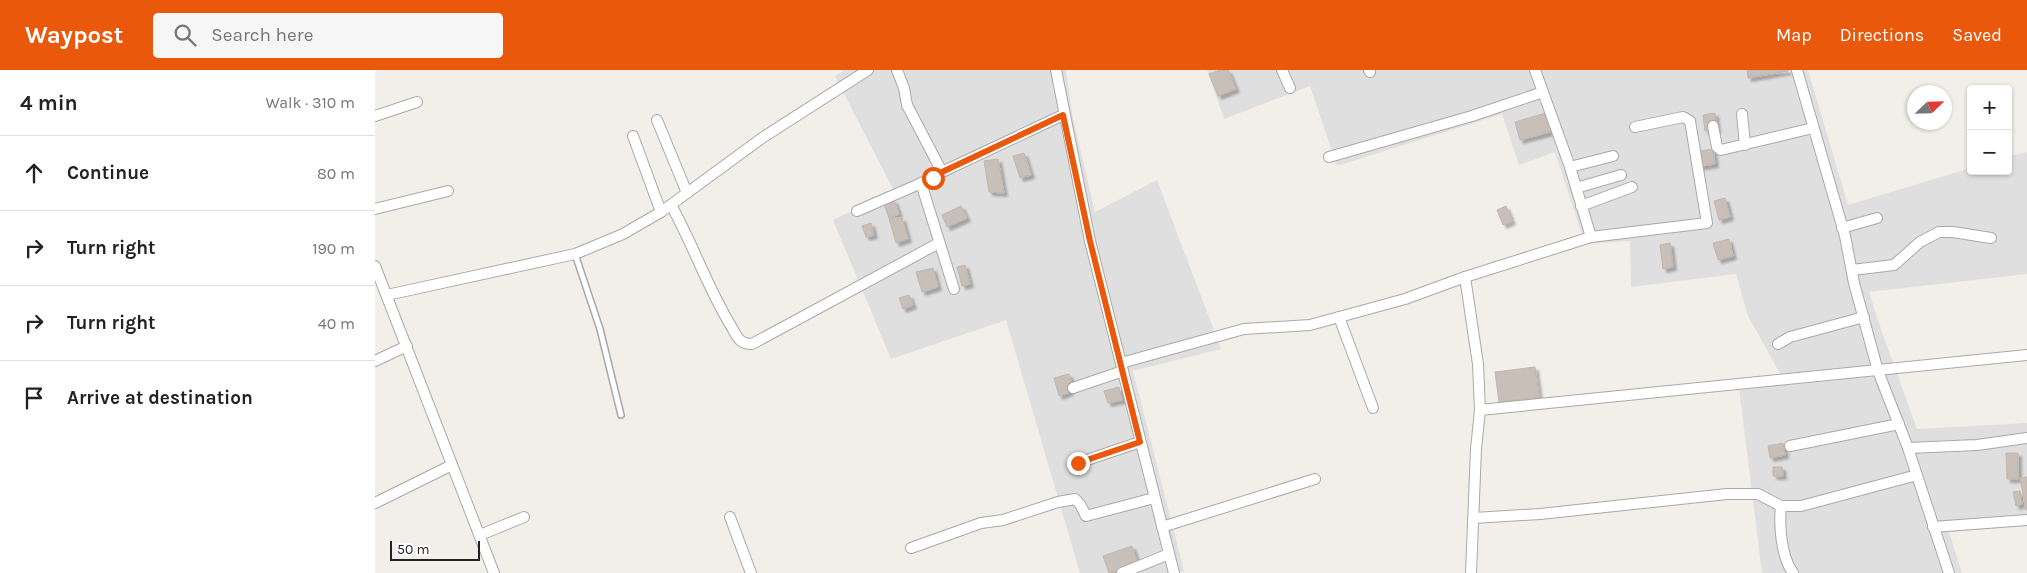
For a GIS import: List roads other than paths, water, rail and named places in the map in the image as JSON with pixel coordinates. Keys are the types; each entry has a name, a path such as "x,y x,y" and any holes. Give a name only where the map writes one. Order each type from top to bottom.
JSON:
{"street":[{"path":"387,295 575,254 623,234 661,212 762,138 868,70"},
{"path":"897,70 910,113 942,172"},
{"path":"1056,70 1063,115 1090,241 1153,498 1174,573"},
{"path":"1282,70 1290,88"},
{"path":"1535,70 1570,167 1591,237"},
{"path":"1797,70 1842,228 1878,371 1908,448 1949,573"},
{"path":"1329,157 1472,116 1543,92"},
{"path":"375,116 417,102"},
{"path":"1742,114 1745,145"},
{"path":"857,211 921,183 1063,115"},
{"path":"1073,388 1122,367 1244,329 1309,325 1405,300 1465,277 1591,237 1707,223 1690,121 1683,117 1635,127"},
{"path":"657,120 687,193"},
{"path":"1713,126 1717,147 1721,150 1813,128"},
{"path":"633,136 661,212"},
{"path":"1570,167 1613,156"},
{"path":"1576,188 1621,175"},
{"path":"921,183 954,289"},
{"path":"1581,206 1632,187"},
{"path":"375,209 448,191"},
{"path":"671,205 687,235 723,314 740,341 746,344 752,344 939,243"},
{"path":"1842,228 1877,218"},
{"path":"1852,270 1894,265 1920,242 1939,232 1953,232 1991,238"},
{"path":"375,266 378,282 387,295 494,573"},
{"path":"1465,277 1479,364 1480,410 1475,449 1471,573"},
{"path":"1339,317 1373,408"},
{"path":"1778,344 1796,336 1864,317"},
{"path":"375,361 407,346"},
{"path":"1480,410 2027,355"},
{"path":"1790,446 1899,424"},
{"path":"1908,448 1977,444 2027,438"},
{"path":"1078,463 1140,442"},
{"path":"375,503 452,465"},
{"path":"1474,518 1540,514 1727,494 1759,494 1781,506 1801,506 1917,475"},
{"path":"1162,527 1315,479"},
{"path":"911,548 981,523 1003,520 1058,502 1075,500 1080,504 1086,516 1153,498"},
{"path":"1781,506 1780,519 1784,546 1788,566 1793,573"},
{"path":"479,534 524,517"},
{"path":"730,517 751,573"},
{"path":"1933,527 2027,520"},
{"path":"1122,573 1169,554"}],"lane":[{"path":"575,254 600,329 621,415"}]}
